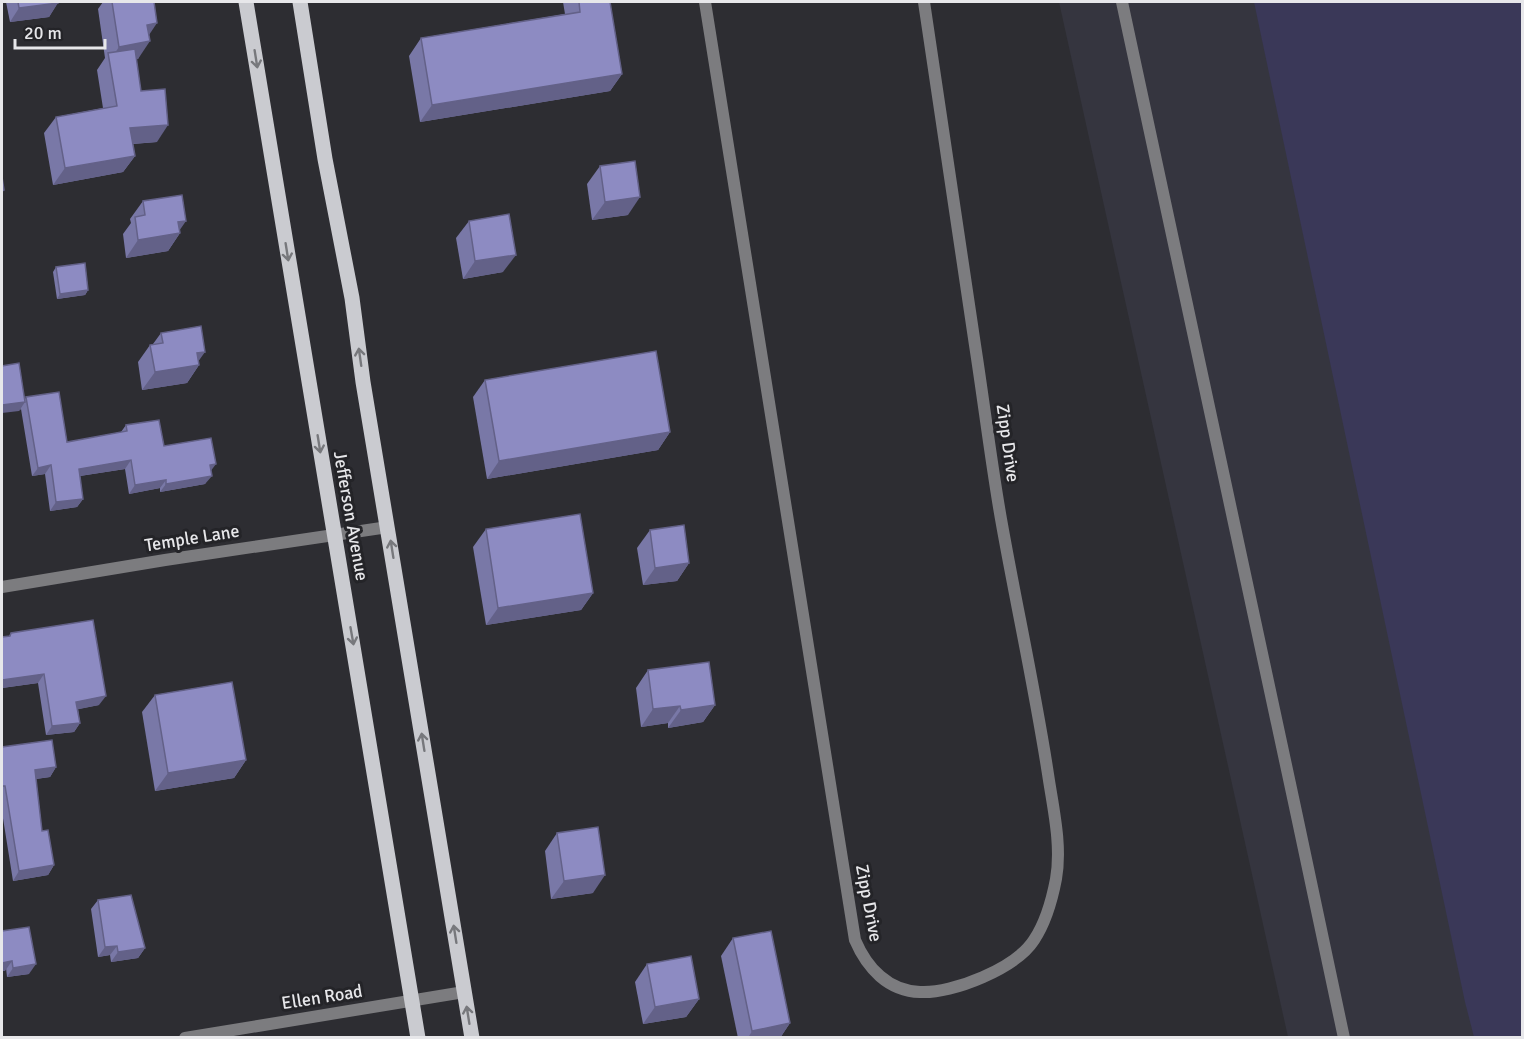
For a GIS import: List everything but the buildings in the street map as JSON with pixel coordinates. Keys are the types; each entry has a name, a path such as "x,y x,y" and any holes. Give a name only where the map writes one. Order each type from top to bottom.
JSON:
{"main road":[{"name":"Jefferson Avenue","path":"246,2 418,1038"},
{"name":"Jefferson Avenue","path":"300,2 325,159 352,298 363,382 472,1038"}],"street":[{"name":"Zipp Drive","path":"705,2 855,940 863,957 877,975 897,987 919,993 944,991 977,981 1007,964 1033,942 1048,911 1056,878 1058,851 1044,748 1001,516 924,2"},
{"path":"1122,2 1173,246 1279,725 1344,1038"},
{"name":"Temple Lane","path":"2,587 388,526"},
{"name":"Ellen Road","path":"185,1038 464,992"}],"shaded area":[{"path":"1059,2 1522,2 1522,1037 1288,1037"},
{"path":"1254,2 1522,2 1522,1037 1474,1037"}]}
